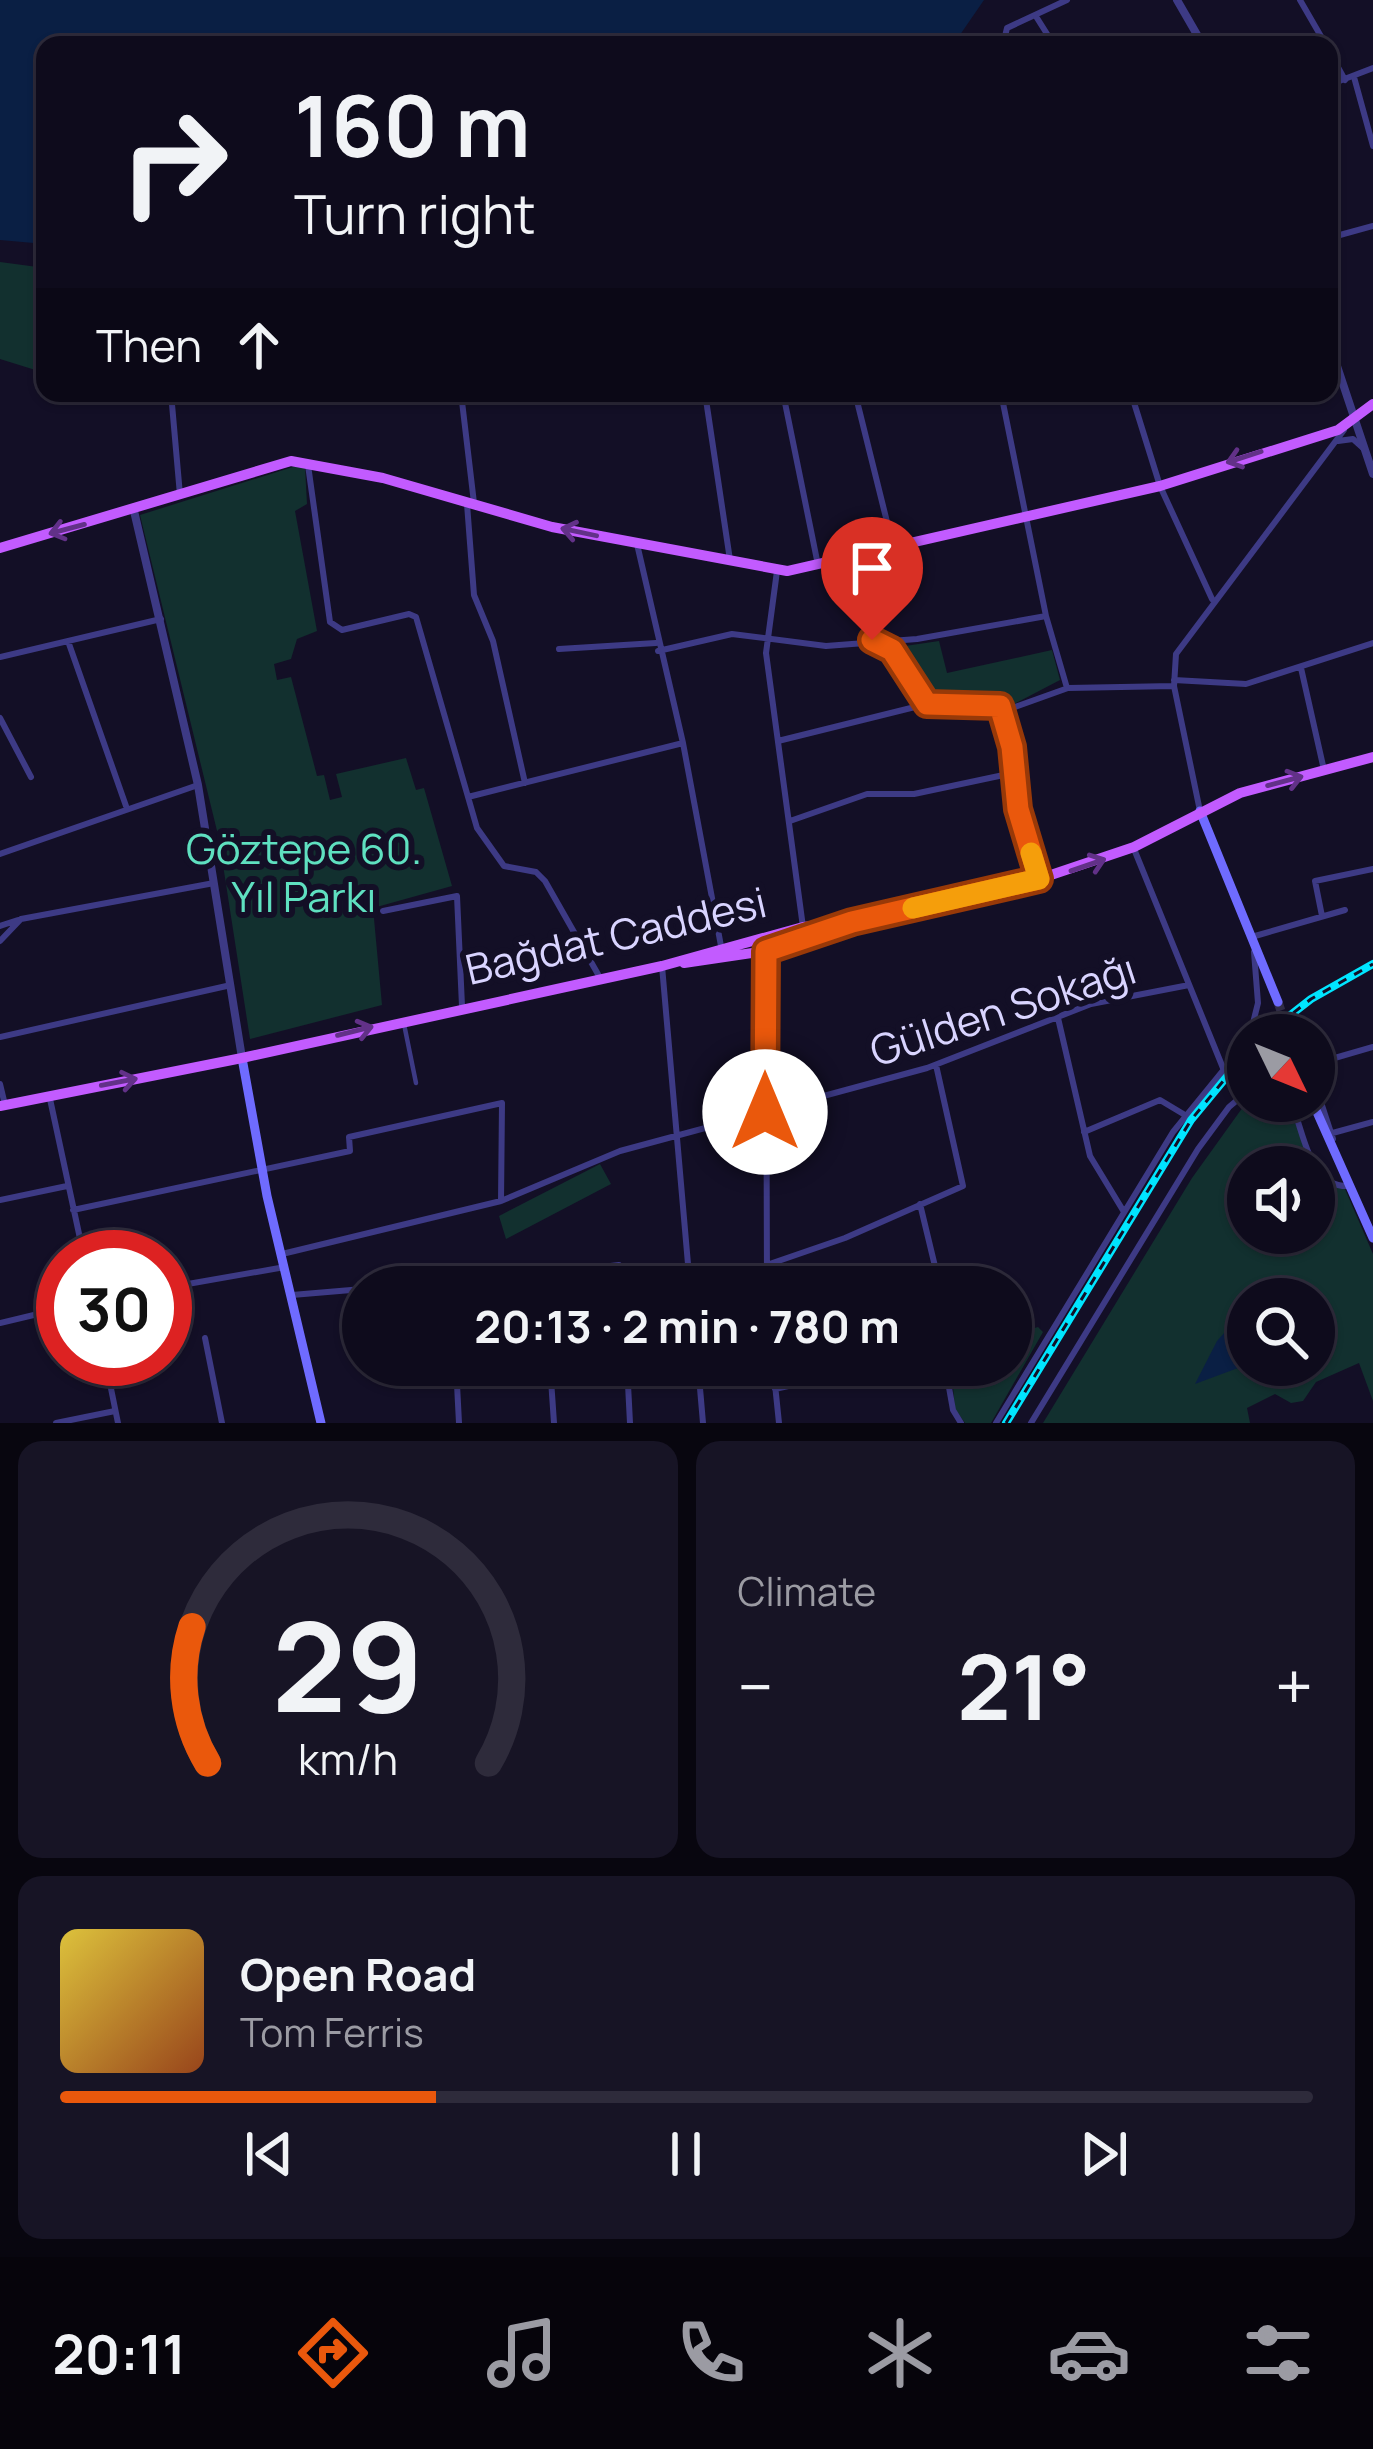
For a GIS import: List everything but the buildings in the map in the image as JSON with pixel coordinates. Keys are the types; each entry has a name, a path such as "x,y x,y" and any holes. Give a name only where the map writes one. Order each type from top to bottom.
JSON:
{"main road":[{"path":"0,548 291,460 637,544 777,571 1160,486 1332,432 1373,404"},
{"name":"Bağdat Caddesi","path":"2,1105 242,1058 462,1006 662,966 802,927 852,922 1039,879 1134,847 1240,793 1373,757"},
{"path":"1200,811 1254,933 1278,1002"},
{"path":"662,966 766,951 852,922"},
{"path":"242,1058 261,1168 321,1423"},
{"path":"1323,1122 1373,1238"}],"street":[{"path":"1005,36 1007,28 1067,0"},
{"path":"1178,0 1198,36"},
{"path":"1300,0 1320,36"},
{"path":"1036,16 1048,36"},
{"path":"1338,62 1350,78 1373,146"},
{"path":"1338,82 1373,68"},
{"path":"1338,236 1373,226"},
{"path":"1338,370 1373,474"},
{"path":"172,402 180,495"},
{"path":"462,402 474,596 493,641 525,783"},
{"path":"706,402 730,560"},
{"path":"785,402 818,565"},
{"path":"857,402 893,546"},
{"path":"1003,402 1046,616 1068,688"},
{"path":"1134,402 1160,486 1212,599"},
{"path":"1200,811 1174,683 1178,651 1212,599 1354,419"},
{"path":"1330,446 1352,439 1366,453"},
{"path":"308,462 330,622 342,630 409,614 416,617 485,844 504,866 536,872 545,880 599,976"},
{"path":"134,511 198,785 242,1058"},
{"path":"637,544 721,946"},
{"path":"777,571 768,639 802,927"},
{"path":"559,650 657,647 732,634 826,646 917,639 1046,616"},
{"path":"0,657 161,619"},
{"path":"872,640 901,660 927,704"},
{"path":"68,641 126,806"},
{"path":"778,741 927,704 1015,707 1068,688 1242,684 1373,643"},
{"path":"1300,667 1324,770"},
{"path":"1000,706 1039,879"},
{"path":"0,718 31,777"},
{"path":"468,797 682,743"},
{"path":"788,822 867,794 914,794 1013,773"},
{"path":"0,854 126,806 198,785"},
{"path":"1134,847 1223,1069"},
{"path":"1322,916 1315,881 1373,869"},
{"path":"0,926 214,883"},
{"path":"383,911 457,896 462,1006"},
{"path":"1255,1014 1254,933 1345,910"},
{"path":"0,941 21,919"},
{"path":"766,951 766,1266 965,1183 936,1065"},
{"path":"662,966 688,1266"},
{"path":"0,1036 231,985"},
{"name":"Gülden Sokağı","path":"282,1254 501,1201 616,1152 936,1065 1093,1004 1190,985"},
{"path":"1058,1018 1084,1132 1101,1181 1124,1212"},
{"path":"403,1019 416,1083"},
{"path":"1335,1058 1373,1047"},
{"path":"996,1423 1185,1115 1227,1064"},
{"path":"0,1084 2,1105"},
{"path":"49,1095 78,1230"},
{"path":"1084,1132 1161,1100 1185,1115"},
{"path":"73,1210 350,1150 349,1137 502,1103 501,1201"},
{"path":"1031,1423 1198,1149 1227,1115"},
{"path":"1300,1122 1316,1171 1331,1184 1350,1186"},
{"path":"1326,1122 1329,1134 1373,1122"},
{"path":"0,1200 69,1186"},
{"path":"920,1204 935,1266"},
{"path":"1360,1208 1373,1204"},
{"path":"192,1283 285,1267"},
{"path":"292,1294 342,1290"},
{"path":"0,1323 36,1314"},
{"path":"206,1338 222,1423"},
{"path":"111,1386 118,1423"},
{"path":"457,1386 458,1423"},
{"path":"551,1386 554,1423"},
{"path":"628,1386 630,1423"},
{"path":"700,1386 703,1423"},
{"path":"776,1386 779,1423"},
{"path":"776,1389 789,1386"},
{"path":"948,1386 952,1407 962,1423"},
{"path":"56,1423 116,1411"}],"green space":[{"path":"0,262 36,267 36,370 0,359"},
{"name":"Göztepe 60. Yıl Parkı","path":"305,467 307,504 295,511 317,631 297,639 291,659 274,664 277,680 291,677 317,776 324,775 330,800 342,797 336,774 406,758 416,790 424,788 452,886 373,908 382,1005 250,1039 219,839 140,515"},
{"path":"939,641 947,673 1052,650 1060,680 1014,704 930,702 905,646"},
{"path":"1232,1122 1295,1122 1303,1146 1227,1146 1227,1254 1335,1254 1335,1186 1345,1189 1373,1254 1373,1401 1359,1363 1335,1374 1335,1278 1227,1278 1227,1386 1313,1386 1303,1401 1291,1403 1275,1394 1247,1408 1250,1423 1043,1423 1192,1178"},
{"path":"600,1164 611,1184 506,1239 499,1216"},
{"path":"1032,1329 1043,1332 1032,1351"},
{"path":"953,1386 1012,1386 991,1423 965,1423 955,1409"}],"water":[{"path":"0,0 984,0 959,36 36,36 36,243 0,240"},
{"path":"1227,1330 1227,1372 1195,1384"}],"tunnel":[{"path":"1278,1002 1282,1014"}],"railway":[{"path":"1292,1014 1373,964"},
{"path":"1006,1423 1191,1120 1227,1076"}],"slow traffic":[{"path":"913,908 1039,879 1031,853"}],"route":[{"path":"765,1112 766,951 852,922 1039,879 1018,809 1012,747 1000,706 951,701 927,704 892,650 872,640"}]}
